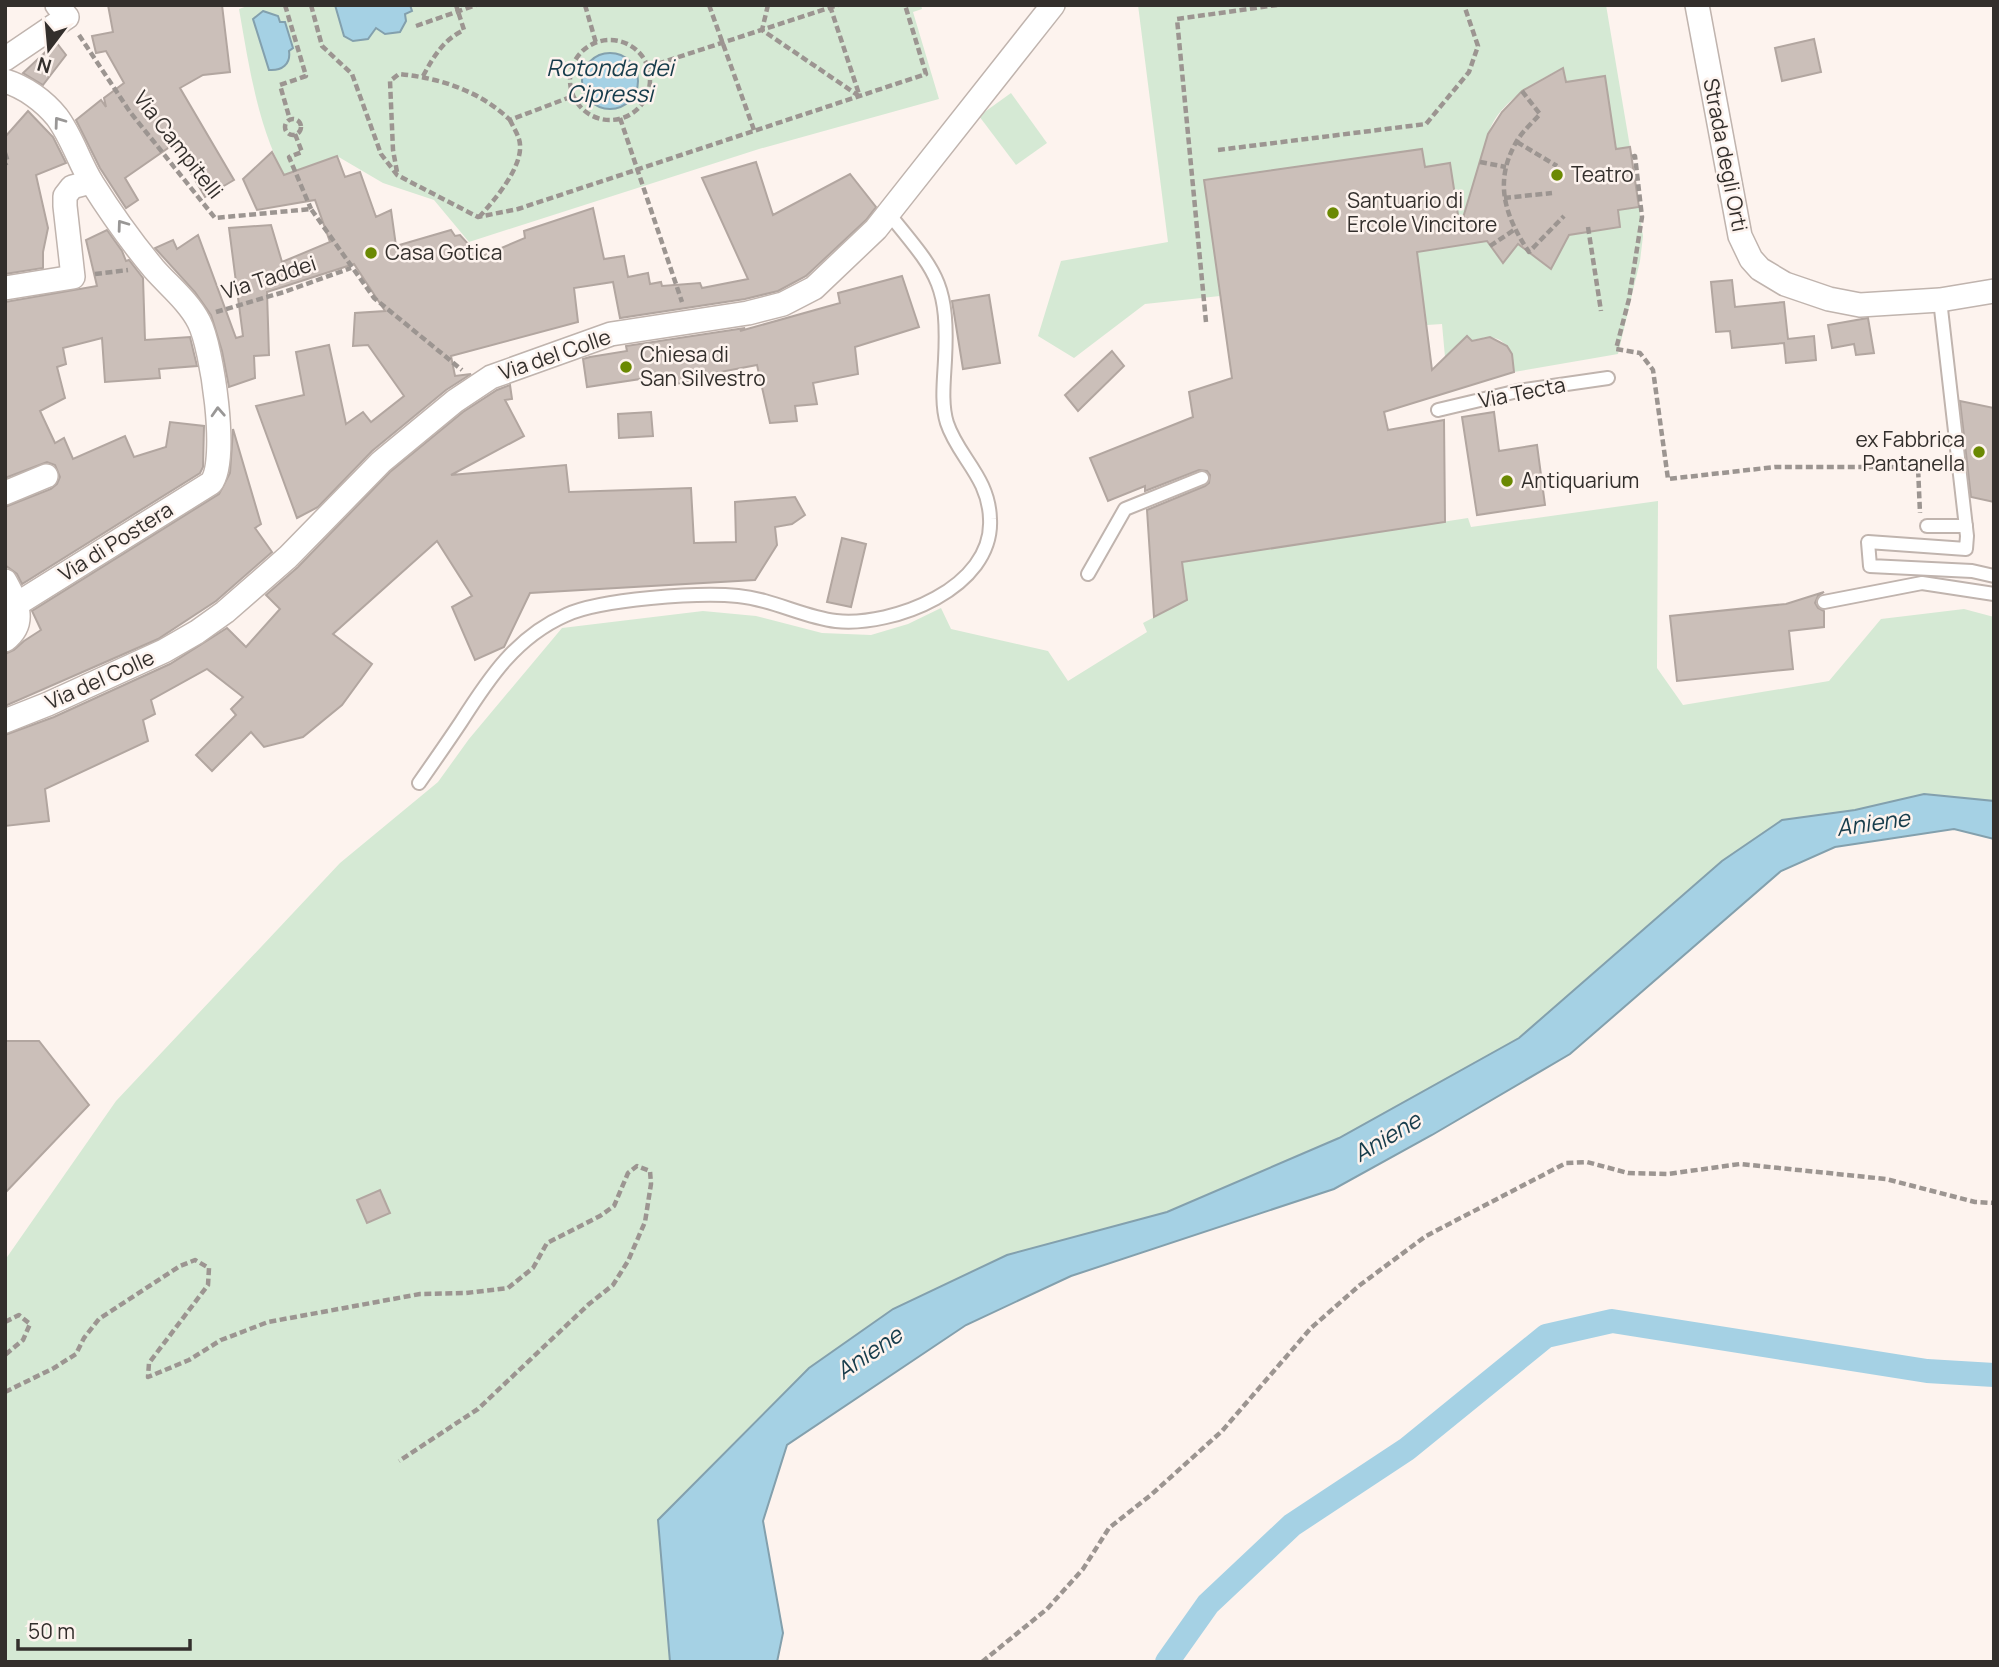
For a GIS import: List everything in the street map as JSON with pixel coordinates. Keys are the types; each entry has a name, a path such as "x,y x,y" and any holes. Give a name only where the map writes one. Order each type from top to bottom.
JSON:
{"street":[{"name":"Via del Colle","path":"5,721 164,652 197,632 225,612 288,557 381,462 479,384 504,371 599,337 761,311 806,293 855,251 889,214 1053,5"},
{"name":"Strada degli Orti","path":"1697,5 1740,236 1751,259 1760,269 1785,284 1829,299 1860,305 1940,300 1994,291"},
{"path":"5,59 62,11"},
{"path":"5,80 32,94 57,117 91,182 153,267 197,318"},
{"path":"5,288 73,277 65,196 72,187 91,182"},
{"name":"Via di Postera","path":"16,604 208,486 215,479 218,406 204,336 197,318"},
{"path":"5,493 46,476"},
{"path":"5,581 16,604 19,620 12,634 5,640"}],"lane":[{"path":"419,783 491,676 509,654 538,629 559,618 595,606 722,595 757,599 835,621 861,622 890,617 933,598 967,577 985,549 990,530 990,511 978,476 948,428 944,412 947,333 941,288 928,262 889,214"},
{"path":"1940,300 1966,526 1966,550 1868,542 1870,566 1972,571 1994,576"},
{"name":"Via Tecta","path":"1438,410 1518,391 1608,378"},
{"path":"1088,574 1125,509 1202,478"},
{"path":"1927,526 1966,526"},
{"path":"1824,602 1922,583 1994,594"}],"path":[{"path":"285,5 306,76 279,85 290,120"},
{"path":"311,5 322,46 352,74 381,154 397,175 478,217 518,209 926,75 905,5"},
{"path":"416,26 457,8 476,5"},
{"path":"585,5 596,43"},
{"path":"709,5 754,130"},
{"path":"762,30 768,5"},
{"path":"648,67 838,5"},
{"path":"1206,322 1177,19 1277,5"},
{"path":"1218,150 1426,124 1469,72 1478,46 1464,5"},
{"path":"830,6 859,96"},
{"path":"423,76 445,41 464,30 457,8"},
{"name":"Via Campitelli","path":"62,11 130,112 215,218 311,209"},
{"path":"762,30 859,96"},
{"path":"608,40 632,47 642,56 648,67 648,93 642,104 632,113 620,118 598,118 588,113 573,96 570,83 576,59 584,49 596,43 608,40"},
{"path":"397,175 393,150 390,81 400,74 423,76 472,92 493,103 510,120 520,144 518,162 496,198 478,217"},
{"path":"1522,91 1540,114 1517,142 1506,167 1504,198 1514,230 1529,252 1564,216"},
{"path":"510,120 573,96"},
{"path":"620,118 689,322"},
{"path":"290,120 300,123 301,129 295,134 285,130 285,124 290,120"},
{"path":"295,134 302,152 289,157 311,209 351,268 374,298 479,384"},
{"path":"1517,142 1557,166"},
{"path":"5,153 8,162 5,164"},
{"path":"1632,157 1635,156 1642,217 1629,299 1616,349 1640,354 1653,370 1668,479 1775,467 1918,467 1920,512 1927,526"},
{"path":"1480,162 1506,167"},
{"path":"1504,198 1552,193"},
{"path":"1588,227 1601,311"},
{"path":"1490,246 1514,230"},
{"path":"73,277 153,267"},
{"name":"Via Taddei","path":"197,318 284,292 351,268"},
{"path":"982,1662 1047,1609 1083,1569 1109,1528 1152,1494 1222,1431 1311,1328 1360,1285 1426,1236 1566,1163 1587,1162 1628,1174 1668,1174 1740,1164 1886,1180 1975,1202 1994,1203"},
{"path":"5,1392 54,1368 75,1354 99,1319 180,1266 195,1260 209,1268 208,1285 149,1363 148,1377 189,1360 221,1340 268,1322 420,1294 466,1293 508,1288 533,1268 547,1243 614,1206 628,1173 637,1166 650,1171 651,1184 645,1222 628,1261 613,1285 589,1304 478,1409 399,1461"},
{"path":"5,1322 19,1315 30,1324 23,1340 5,1355"}],"green space":[{"path":"250,5 921,5 922,9 913,12 939,99 759,149 469,242 434,200 383,183 337,156 284,175 267,135 251,73 239,9"},
{"path":"1138,5 1606,5 1630,147 1616,149 1605,76 1566,82 1563,68 1518,95 1492,124 1486,148 1484,208 1488,235 1502,263 1519,243 1550,269 1569,235 1620,227 1618,210 1639,207 1643,236 1640,261 1618,354 1514,372 1510,354 1503,342 1490,337 1472,341 1467,336 1445,357 1442,324 1427,325 1419,271 1381,257 1462,244 1450,164 1425,167 1422,149 1204,181 1220,296 1145,304 1074,358 1038,336 1061,261 1168,242"},
{"path":"1011,93 1047,143 1016,165 979,116"},
{"path":"1658,501 1657,668 1683,705 1829,681 1881,619 1964,609 1994,617 1994,801 1924,794 1855,810 1722,861 1519,1038 1339,1138 1167,1212 1007,1255 893,1309 809,1368 658,1520 670,1662 5,1662 5,1260 116,1101 340,863 438,782 469,739 562,628 703,611 756,616 822,633 871,635 908,624 941,608 951,629 1048,651 1068,681 1147,632 1143,623 1187,600 1182,562 1468,518 1471,527"}],"water":[{"path":"335,5 410,5 412,11 405,14 406,21 400,32 385,34 376,28 368,39 353,41 344,36"},
{"path":"263,11 278,16 280,22 285,22 293,48 289,51 285,66 278,69 269,70 253,19"},
{"name":"Rotonda dei Cipressi","path":"610,53 621,55 630,61 636,70 636,92 630,101 621,107 610,109 599,107 590,101 584,92 582,81 584,70 590,61 599,55"},
{"name":"Aniene","path":"1924,794 1994,801 1994,839 1954,829 1835,847 1781,871 1570,1054 1432,1135 1334,1189 1071,1276 966,1325 787,1445 763,1521 783,1633 777,1662 670,1662 658,1520 809,1368 893,1309 1007,1255 1167,1212 1339,1138 1519,1038 1722,861 1782,820 1855,810"}],"building":[{"path":"108,5 222,5 230,72 203,75 180,88 234,180 205,197 174,144 125,178 138,200 126,208 100,168 76,120 101,100 106,107 104,98 124,83 106,51 96,53 92,36 113,32"},
{"path":"1814,39 1821,72 1782,81 1775,48"},
{"path":"56,42 66,55 43,85 23,73"},
{"path":"1563,68 1566,82 1605,76 1616,149 1630,147 1639,207 1618,210 1620,227 1569,235 1551,269 1518,244 1503,263 1487,241 1417,252 1432,370 1467,336 1472,341 1490,337 1507,346 1512,354 1514,372 1384,412 1388,430 1444,420 1445,522 1182,562 1187,600 1154,617 1147,510 1205,486 1209,483 1210,475 1207,471 1199,470 1145,491 1145,486 1108,501 1090,458 1193,417 1189,392 1232,378 1204,180 1422,149 1425,167 1450,163 1460,228 1488,134 1502,112 1522,91"},
{"path":"28,111 53,137 66,163 36,175 48,228 43,268 5,274 5,137"},
{"path":"272,152 284,175 337,156 345,177 360,172 376,217 391,210 396,246 451,230 455,236 460,235 480,257 525,238 524,231 593,208 604,259 624,256 628,277 648,273 650,284 661,282 662,286 700,283 702,288 748,279 702,178 756,162 773,215 850,174 876,207 866,220 806,276 778,291 745,299 620,318 613,282 574,288 578,322 451,356 455,376 471,374 446,390 372,451 318,507 297,518 256,406 304,395 296,352 329,345 346,424 363,412 371,422 404,396 368,345 353,346 355,313 385,311 354,264 267,292 269,355 254,356 255,378 229,387 211,315 195,292 155,248 173,240 177,249 198,235 236,338 243,336 229,228 271,225 282,262 330,242 315,200 257,210 243,179"},
{"path":"107,230 126,261 129,260 143,278 145,340 190,337 197,366 159,369 160,378 105,382 102,338 63,348 66,364 57,367 65,398 40,411 55,443 64,438 73,459 125,436 134,457 166,447 170,422 204,426 203,467 200,473 22,584 17,574 5,565 5,507 51,489 60,477 55,465 47,462 5,478 5,302 97,286 86,240"},
{"path":"902,276 919,327 855,347 858,374 813,383 817,404 795,406 797,421 770,423 757,365 715,373 715,377 675,384 674,374 587,387 583,359 627,351 626,346 745,328 740,331 840,303 838,293"},
{"path":"1732,280 1735,307 1784,302 1788,339 1814,336 1816,360 1786,363 1784,343 1732,348 1730,331 1716,332 1711,282"},
{"path":"989,295 1000,363 963,369 952,301"},
{"path":"1868,318 1874,353 1856,355 1854,344 1832,348 1828,325"},
{"path":"1112,351 1124,366 1078,411 1065,395"},
{"path":"510,385 512,399 505,400 524,436 451,475 566,465 569,492 691,488 694,543 736,542 735,502 795,497 805,515 792,524 775,527 777,545 755,580 530,593 504,647 475,660 452,607 472,596 437,541 333,634 372,664 342,705 303,737 264,747 251,732 212,771 196,755 236,715 231,709 243,697 207,669 151,700 155,714 143,720 148,741 45,789 49,821 5,826 5,735 54,717 170,664 227,628 246,647 280,609 266,595 298,567 390,472 463,412 497,390"},
{"name":"ex Fabbrica Pantanella","path":"1960,401 1994,408 1994,502 1971,497"},
{"path":"651,412 653,436 619,438 618,414"},
{"name":"Antiquarium","path":"1494,412 1499,451 1537,445 1545,505 1477,515 1462,417"},
{"path":"233,429 261,524 255,528 272,552 216,601 158,639 5,706 5,654 41,630 32,611 219,494 230,473"},
{"path":"842,538 866,544 851,607 827,602"},
{"path":"1824,592 1818,596 1815,603 1824,611 1824,627 1789,631 1793,669 1677,681 1670,616 1786,604"},
{"path":"5,1041 39,1041 89,1105 5,1193"},
{"path":"380,1190 390,1213 367,1223 357,1200"}],"waterway":[{"path":"1167,1662 1208,1604 1292,1525 1407,1449 1546,1336 1612,1321 1927,1371 1994,1375"}],"place":[{"name":"Teatro","path":"1557,175"},
{"name":"Santuario di Ercole Vincitore","path":"1333,213"},
{"name":"Casa Gotica","path":"371,253"},
{"name":"Chiesa di San Silvestro","path":"626,367"},
{"name":"ex Fabbrica Pantanella","path":"1979,452"},
{"name":"Antiquarium","path":"1507,481"}]}
